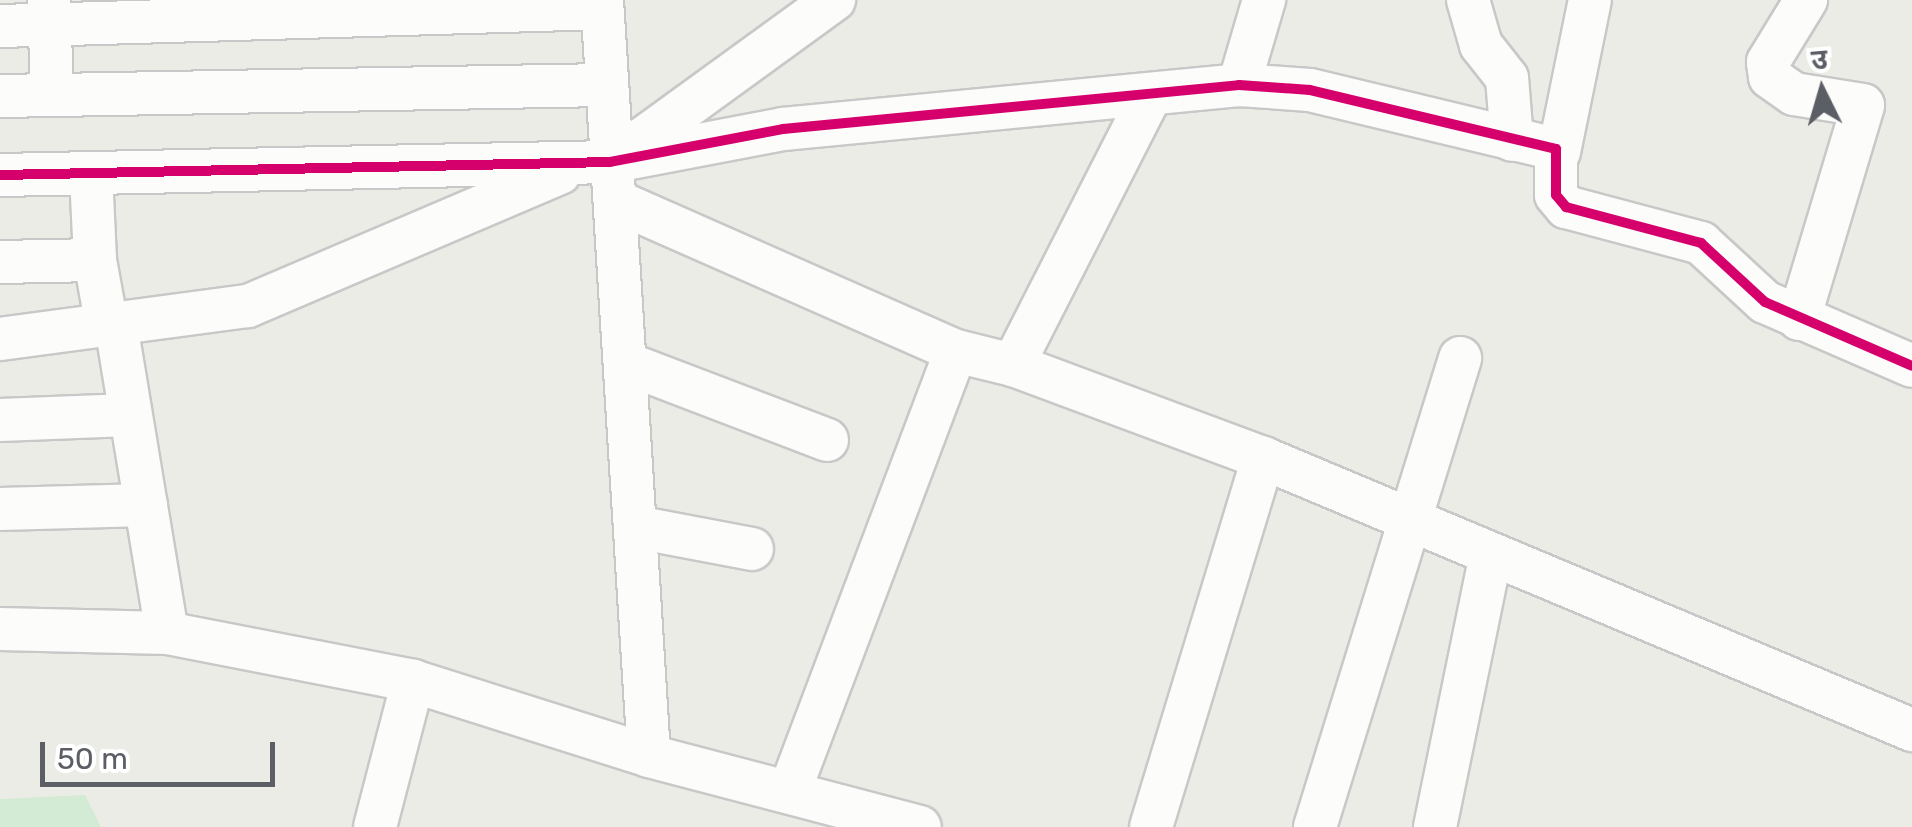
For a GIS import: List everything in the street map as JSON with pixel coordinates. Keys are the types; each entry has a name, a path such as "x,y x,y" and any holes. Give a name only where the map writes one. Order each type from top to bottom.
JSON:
{"street":[{"path":"604,176 834,0"},
{"path":"1239,85 1264,0"},
{"path":"1468,0 1481,45 1507,78 1512,140"},
{"path":"1590,0 1558,152 1556,195 1566,207 1701,243 1745,290 1800,319 1912,366"},
{"path":"1800,319 1864,105 1794,94 1770,78 1768,62 1806,0"},
{"path":"0,26 49,12 602,4 606,85 604,176 628,364 649,756"},
{"path":"49,12 52,95"},
{"path":"0,96 606,85"},
{"path":"0,339 248,306 604,176 783,129 1239,85 1343,96 1558,152"},
{"path":"1012,365 1151,94"},
{"path":"91,174 95,260 111,325 168,633"},
{"path":"0,176 604,176 956,351 1012,365 1262,458 1912,730"},
{"path":"0,262 95,260"},
{"path":"790,790 956,351"},
{"path":"1315,827 1460,358"},
{"path":"628,364 826,440"},
{"path":"0,420 128,415"},
{"path":"1152,827 1262,458"},
{"path":"0,509 146,505"},
{"path":"636,527 752,549"},
{"path":"1435,827 1491,555"},
{"path":"0,628 168,633 413,681 649,756 920,827"},
{"path":"375,827 413,681"}],"green space":[{"path":"85,795 101,827 0,827 0,799"}],"cycle path":[{"path":"0,175 610,162 783,129 1239,85 1310,90 1556,149 1556,195 1566,207 1701,243 1765,302 1912,366"}]}
